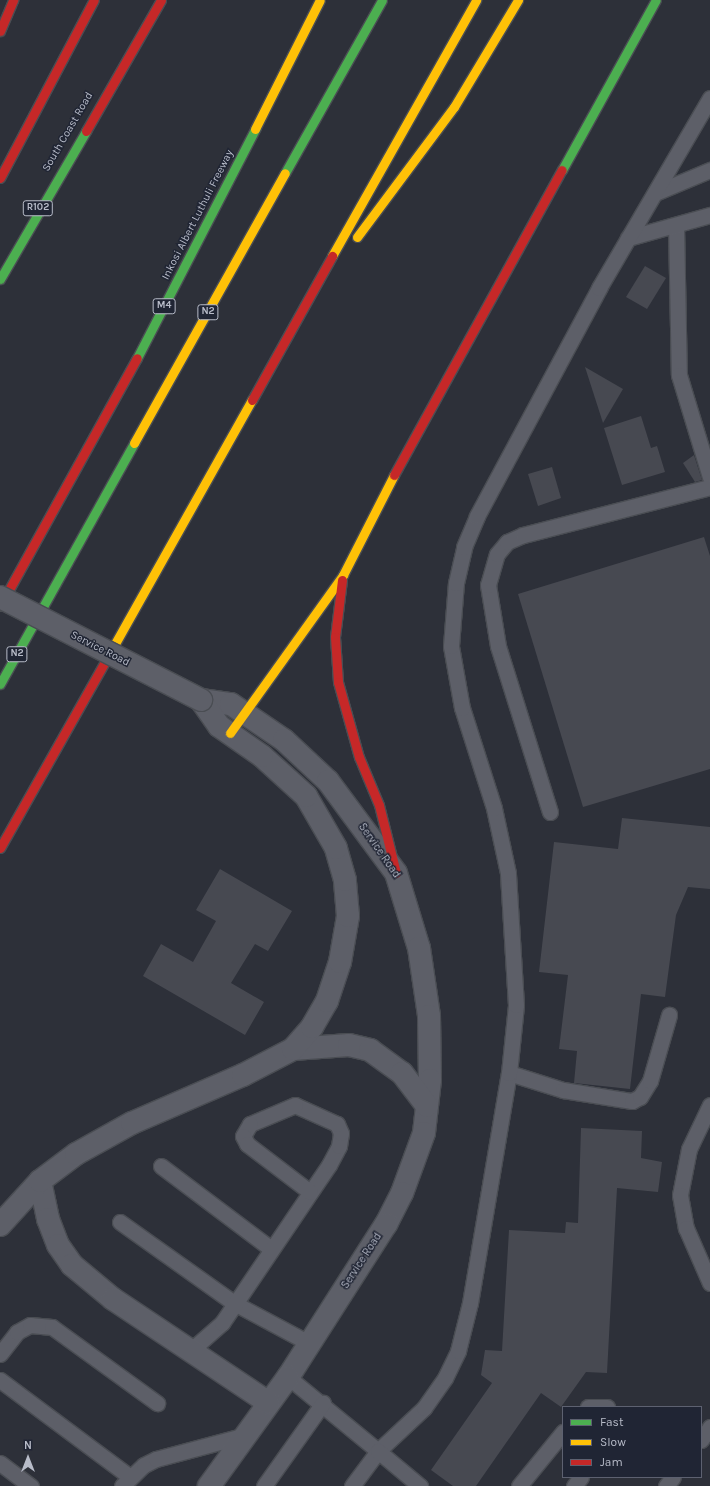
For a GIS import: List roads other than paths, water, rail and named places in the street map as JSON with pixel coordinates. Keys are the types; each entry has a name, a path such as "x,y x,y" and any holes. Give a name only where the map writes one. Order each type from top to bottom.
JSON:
{"main road":[{"path":"0,31 13,0"},
{"name":"South Coast Road","path":"0,279 161,0"},
{"name":"Inkosi Albert Luthuli Freeway","path":"0,606 151,332 320,0"},
{"name":"N2","path":"0,684 382,0"},
{"path":"0,848 316,289 476,0"},
{"path":"316,289 454,107 518,0"},
{"path":"230,733 343,575 359,538 656,0"},
{"path":"0,178 92,2"},
{"path":"343,575 335,637 338,682 359,757 379,804 396,873"}],"street":[{"name":"Service Road","path":"0,597 201,700 231,704 245,712 284,740 328,781 396,873 419,948 429,1016 427,1106 424,1133 402,1193 307,1342 288,1377 209,1486"},
{"name":"Service Road","path":"0,1225 40,1181 59,1165 132,1123 244,1075 293,1049 320,1015 338,968 348,916 345,880 336,848 306,796 272,764 219,726 201,700"},
{"name":"Service Road","path":"293,1049 349,1045 370,1050 402,1073 427,1106"},
{"path":"40,1181 48,1220 58,1245 72,1265 113,1299 189,1352 269,1403"}],"lane":[{"path":"352,1486 378,1451 424,1408 445,1378 458,1351 470,1303 509,1073 516,1005 508,873 455,675 451,646 456,583 464,547 477,516 628,238 710,98"},
{"path":"655,193 710,170"},
{"path":"628,238 710,215"},
{"path":"676,225 678,375 710,477"},
{"path":"550,812 498,646 488,585 497,554 507,542 527,533 710,487"},
{"path":"509,1073 563,1090 632,1101 640,1097 650,1081 669,1015"},
{"path":"189,1352 222,1323 270,1248 310,1192 336,1153 341,1138 338,1126 295,1105 250,1124 244,1134 247,1144 310,1192"},
{"path":"710,1105 689,1149 680,1195 686,1228 710,1283"},
{"path":"161,1166 270,1248"},
{"path":"120,1222 234,1303 307,1342"},
{"path":"0,1354 17,1332 30,1325 52,1327 157,1403"},
{"path":"288,1377 323,1403 420,1486"},
{"path":"0,1380 126,1482 156,1459 246,1435"},
{"path":"264,1486 323,1403"},
{"path":"702,1439 710,1427"},
{"path":"519,1486 562,1433"},
{"path":"0,1463 31,1486"},
{"path":"574,1486 580,1478"},
{"path":"666,1486 672,1478"}]}
